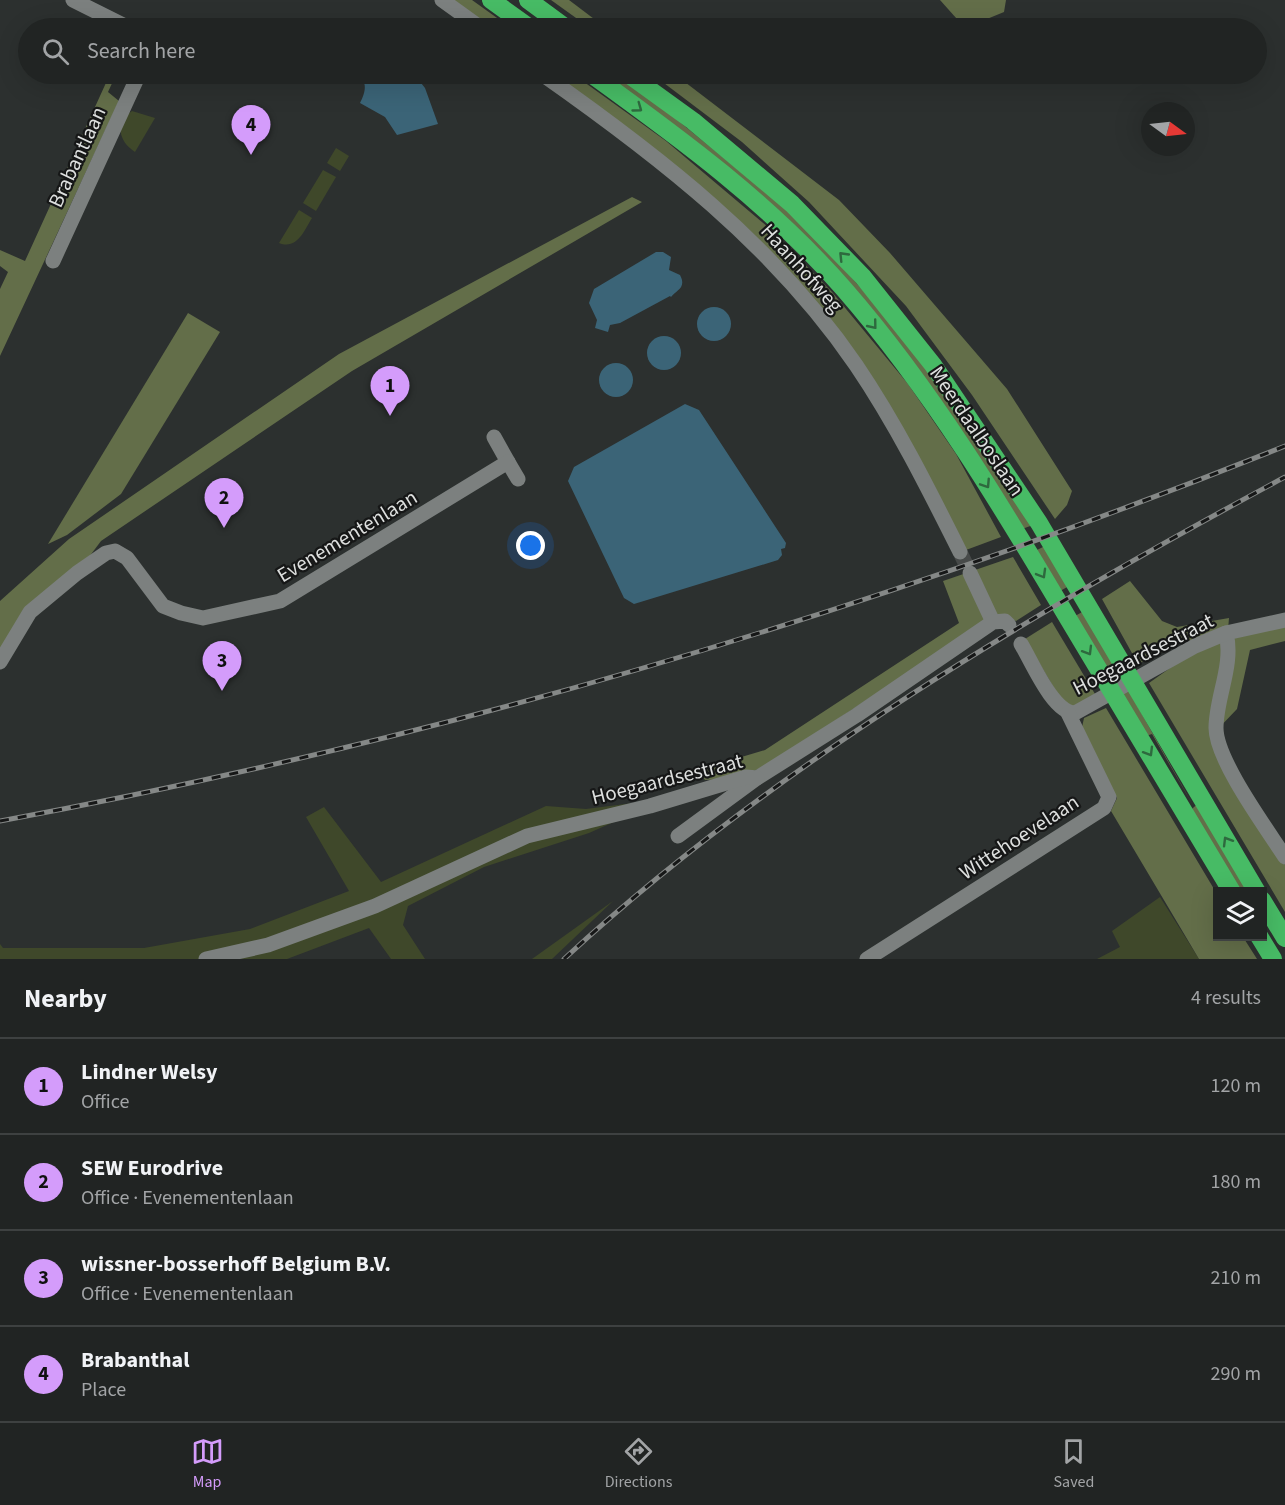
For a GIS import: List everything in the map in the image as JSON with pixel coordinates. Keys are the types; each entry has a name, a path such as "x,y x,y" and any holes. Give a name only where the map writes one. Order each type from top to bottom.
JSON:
{"highway":[{"path":"491,0 516,18"},
{"path":"528,0 552,18"},
{"name":"Meerdaalboslaan","path":"604,84 724,173 777,219 843,288 914,375 1030,552 1230,887"},
{"name":"Meerdaalboslaan","path":"641,84 747,165 792,204 863,277 933,365 1039,523 1255,887"},
{"path":"1267,907 1285,938"},
{"path":"1262,941 1273,959"}],"street":[{"path":"74,0 109,18"},
{"path":"442,0 467,18"},
{"name":"Brabantlaan","path":"53,261 134,84"},
{"name":"Haanhofweg","path":"556,84 634,138 686,181 750,240 806,301 857,367 891,420 960,552"},
{"path":"494,436 518,479"},
{"name":"Evenementenlaan","path":"0,662 30,612 76,573 106,553 115,551 128,558 163,606 181,613 203,618 280,601 508,462"},
{"path":"970,573 993,622 1005,621 1009,624"},
{"name":"Hoegaardsestraat","path":"1021,644 1056,703 1068,713 1081,710 1186,651 1226,633 1285,620"},
{"name":"Hoegaardsestraat","path":"206,959 268,945 375,906 527,836 650,806 746,777 757,778 857,715 993,622"},
{"path":"1226,633 1228,658 1217,707 1216,732 1224,758 1285,857"},
{"name":"Wittehoevelaan","path":"867,959 1104,808 1109,797 1068,713"},
{"path":"678,836 757,778"}],"green space":[{"path":"447,0 472,0 497,18 472,18"},
{"path":"551,0 569,0 593,18 576,18"},
{"path":"940,0 1006,0 1004,12 989,18 956,18"},
{"path":"105,84 112,84 108,92 119,101 0,356 0,289 8,272 0,266 0,250 25,261"},
{"path":"561,84 587,84 666,141 769,228 832,292 908,384 956,454 1001,537 966,550 899,425 756,242"},
{"path":"616,84 633,84 802,222 923,358 1033,525 1022,529 855,291"},
{"path":"665,84 687,84 839,200 890,253 1007,389 1072,491 1067,505 1055,519 972,395 906,306 809,202 742,142"},
{"path":"132,111 155,118 135,152 125,143 121,132 123,121"},
{"path":"336,148 349,156 340,171 327,163"},
{"path":"323,170 336,177 316,211 303,203"},
{"path":"632,197 642,202 352,371 101,541 77,573 30,612 0,662 0,601 69,539 339,354"},
{"path":"299,210 312,218 306,228 295,242 279,243"},
{"path":"188,313 220,332 121,494 67,535 48,544"},
{"path":"1045,546 1069,586 1060,591 1035,551"},
{"path":"1013,557 1041,605 1016,621 995,615 767,766 732,779 705,780 698,770 765,750 959,623 943,581"},
{"path":"1130,581 1162,621 1177,627 1229,618 1228,630 1183,642 1138,664 1102,599"},
{"path":"1084,611 1194,807 1152,734 1146,736 1075,616"},
{"path":"1052,622 1095,694 1075,707 1069,706 1057,693 1025,639"},
{"path":"1285,624 1285,641 1250,650 1237,709 1216,731 1232,780 1285,865 1285,912 1149,683 1180,661 1217,643"},
{"path":"1106,708 1213,887 1213,941 1246,941 1257,959 1199,959 1111,811 1117,798 1081,732 1084,718"},
{"path":"680,797 650,806 589,833 484,867 408,906 403,925 425,959 391,959 369,928 287,959 0,959 0,944 3,948 144,948 250,929 349,891 306,817 324,807 381,882 546,806 586,809"},
{"path":"1198,804 1250,887 1238,887 1191,810"},
{"path":"1160,897 1199,959 1097,959 1120,947 1112,931"},
{"path":"613,901 552,959 532,959"}],"water":[{"path":"364,84 422,84 438,124 397,135 385,117 360,103"},
{"path":"656,252 663,252 671,257 669,270 680,275 682,286 671,297 620,323 610,325 608,332 595,328 597,320 589,303 594,289"},
{"path":"714,307 726,312 731,324 726,336 714,341 702,336 697,324 702,312"},
{"path":"664,336 676,341 681,353 676,365 664,370 652,365 647,353 652,341"},
{"path":"616,363 628,368 633,380 628,392 616,397 604,392 599,380 604,368"},
{"path":"685,404 699,410 786,543 785,548 781,549 782,555 778,560 634,604 624,598 568,481 574,467"}],"tunnel":[{"path":"960,552 970,573"}],"railway":[{"path":"0,821 328,752 491,711 652,665 812,616 971,563 1285,446"},
{"path":"564,959 645,888 730,821 818,757 909,696 1096,582 1285,477"}],"place":[{"name":"Brabanthal","path":"251,155"},
{"name":"Lindner Welsy","path":"390,416"},
{"name":"SEW Eurodrive","path":"224,528"},
{"name":"wissner-bosserhoff Belgium B.V.","path":"222,691"}]}
